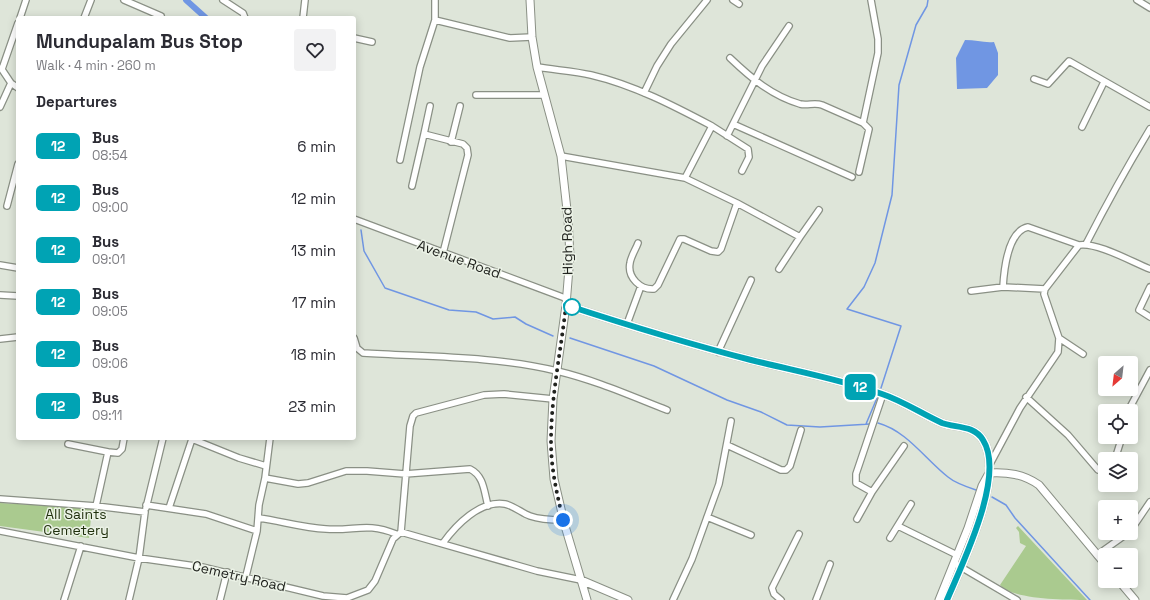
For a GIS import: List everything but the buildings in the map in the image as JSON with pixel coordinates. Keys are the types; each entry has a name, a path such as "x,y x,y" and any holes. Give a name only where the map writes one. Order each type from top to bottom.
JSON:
{"main road":[{"name":"High Road","path":"530,0 532,37 537,67 561,156 570,256 566,301 553,399 551,441 554,479 563,520 587,600"},
{"path":"566,301 627,324 718,352 848,383 883,394 941,422 974,430 983,440 989,470 989,489 984,506 939,600"},
{"path":"989,470 1026,477 1039,485 1097,555"},
{"path":"947,600 957,565 957,555 989,470"},
{"path":"581,580 628,600"},
{"path":"1125,588 1135,600"}],"street":[{"path":"21,16 26,0"},
{"path":"85,16 91,0"},
{"path":"124,0 161,16"},
{"path":"223,0 240,11 244,16"},
{"path":"303,16 305,0"},
{"path":"400,160 420,67 435,20 435,0"},
{"path":"644,93 657,66 671,44 707,0"},
{"path":"733,0 739,4"},
{"path":"863,123 878,53 878,39 871,0"},
{"path":"1137,0 1150,8"},
{"path":"435,20 510,38 532,37"},
{"path":"727,136 762,66 789,26"},
{"path":"16,28 1,68 11,83 16,87"},
{"path":"356,38 372,42"},
{"path":"730,58 754,81 773,92 801,105 816,103 822,105 863,123 869,129 860,172"},
{"path":"1034,79 1048,84 1069,61 1150,107"},
{"path":"537,67 591,75 644,93 683,110 712,126 748,149 749,157 742,171"},
{"path":"1082,127 1104,82"},
{"path":"0,107 11,83"},
{"path":"476,95 544,94"},
{"path":"412,186 430,106"},
{"path":"451,142 460,106"},
{"path":"732,124 852,178"},
{"path":"685,178 712,126"},
{"path":"1086,244 1115,187 1133,161 1150,129"},
{"path":"424,134 463,144 467,148 468,155 444,253"},
{"path":"561,156 685,178 738,203 800,237"},
{"path":"7,206 16,172"},
{"path":"638,243 630,264 630,270 635,282 648,289 654,289 658,285 680,239 684,239 711,251 718,252 738,203"},
{"path":"778,269 819,210"},
{"name":"Avenue Road","path":"356,220 566,301"},
{"path":"1003,287 1004,264 1017,234 1022,228 1028,228 1079,245 1086,244 1150,269"},
{"path":"989,470 1026,397 1058,352 1059,338 1044,294 1045,289 1079,245"},
{"path":"0,265 16,268"},
{"path":"718,352 751,280"},
{"path":"627,324 641,286"},
{"path":"971,291 1003,287 1045,289"},
{"path":"1150,287 1139,310 1150,317"},
{"path":"0,295 16,296"},
{"path":"0,339 16,337"},
{"path":"1059,338 1083,354"},
{"path":"356,345 357,348 363,353 495,362 557,371 612,388 667,410"},
{"path":"1132,404 1150,370"},
{"path":"399,533 410,426 413,416 416,413 484,395 504,394 553,399"},
{"path":"872,492 856,483 855,480 883,394"},
{"path":"1026,397 1068,435 1098,470"},
{"path":"673,600 692,559 719,484 731,421"},
{"path":"727,445 781,470 786,470 790,466 801,430"},
{"path":"68,444 118,453 122,449 124,440"},
{"path":"129,600 139,558 146,505 162,440"},
{"path":"169,508 190,440"},
{"path":"196,440 239,458 266,466"},
{"path":"246,576 257,531 259,505 265,478 270,440"},
{"path":"857,519 872,492 904,446"},
{"path":"96,506 108,452"},
{"path":"265,478 298,484 308,483 346,472 405,474 462,468 470,469 476,472 482,479 488,506"},
{"path":"0,499 96,506 145,512"},
{"path":"1138,522 1148,510 1150,502"},
{"path":"443,543 461,521 488,506 498,504 507,505 531,517 544,520 563,520"},
{"path":"890,538 911,504"},
{"path":"146,505 206,514 257,531"},
{"path":"707,517 751,535"},
{"path":"259,518 327,529 367,526 443,543 537,571 581,580"},
{"path":"898,526 957,555"},
{"path":"0,537 2,531"},
{"name":"Cemetry Road","path":"2,531 139,558 227,572 323,596 347,598 368,590 375,581 399,533"},
{"path":"781,600 774,594 772,588 799,534"},
{"path":"1097,555 1118,540"},
{"path":"64,600 81,546"},
{"path":"816,600 830,564"},
{"path":"957,565 1017,600"},
{"path":"220,600 227,572"}],"green space":[{"name":"All Saints Cemetery","path":"0,503 92,508 89,538 0,526"},
{"path":"1018,526 1087,600 1040,598 1016,594 1000,585 1026,546 1020,543 1019,532 1016,528"}],"water":[{"path":"965,40 994,42 998,53 998,75 987,88 957,89 956,58"}],"waterway":[{"path":"186,0 204,16"},
{"path":"881,388 901,326 847,309 864,287 875,263 892,195 899,85 916,25 927,6 928,0"},
{"path":"361,230 364,251 385,288 449,310 476,312 493,319 515,317 526,324 553,336"},
{"path":"570,338 654,366 727,400 761,412 787,425 820,427 870,424"},
{"path":"866,424 877,398"},
{"path":"878,423 898,432 951,479 961,485 976,490"},
{"path":"992,497 1006,505 1015,518 1090,600"}],"bus line":[{"name":"12","path":"566,305 718,352 848,383 898,400 941,422 974,430 983,440 987,450 989,489 961,567 947,600"}],"route":[{"path":"563,520 554,479 551,441 553,399 566,305 572,307"}]}
